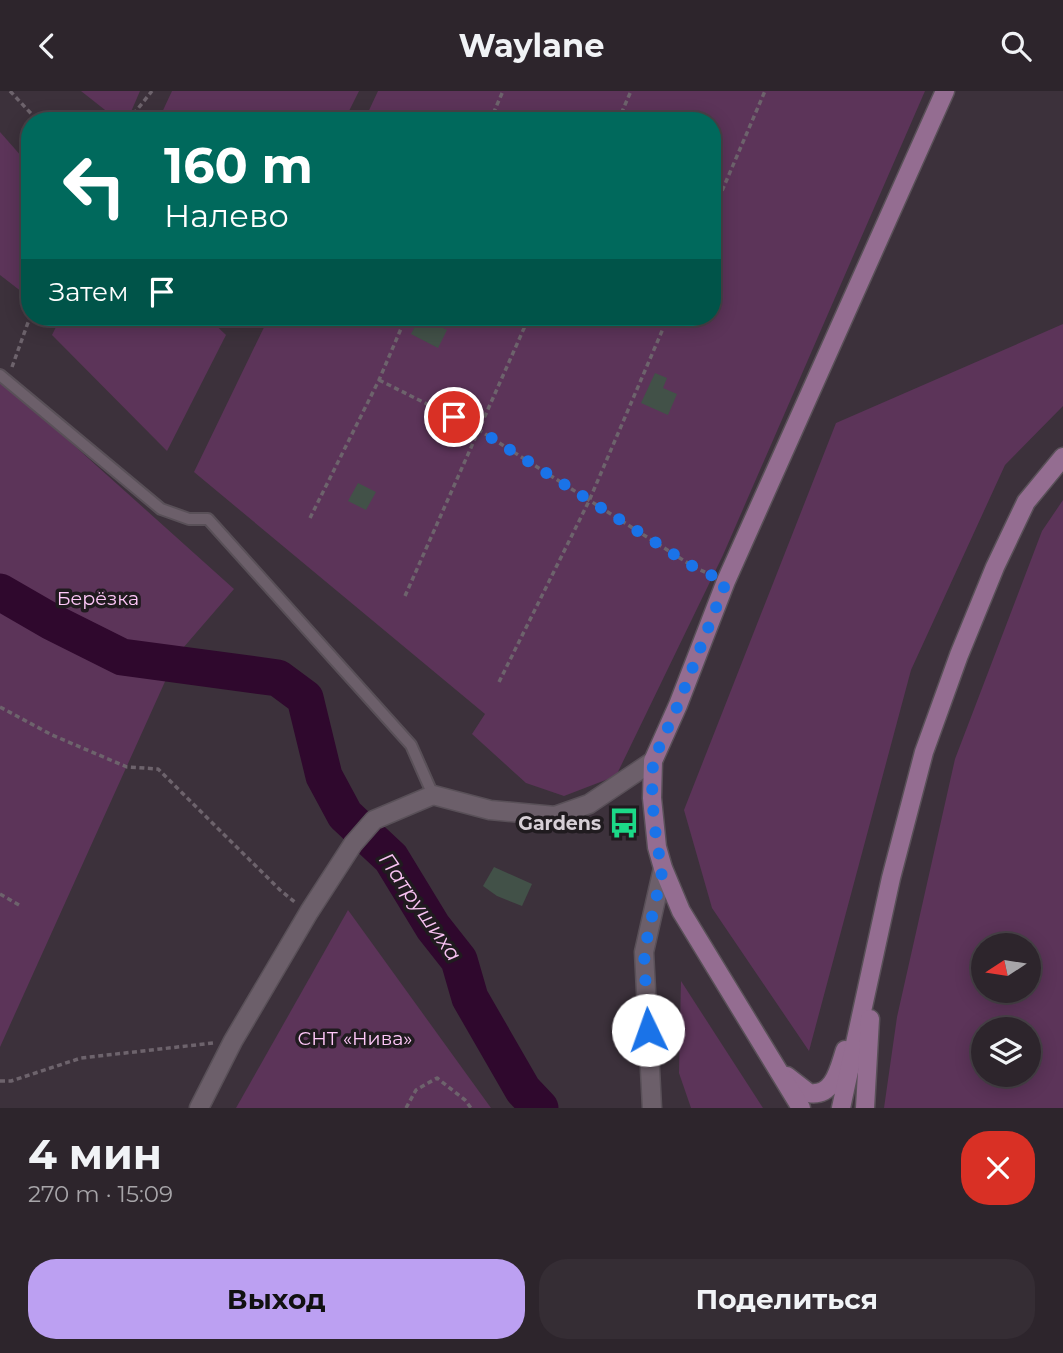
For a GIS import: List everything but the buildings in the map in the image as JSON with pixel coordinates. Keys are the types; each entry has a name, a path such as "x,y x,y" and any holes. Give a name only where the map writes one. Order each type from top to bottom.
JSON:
{"main road":[{"path":"801,1108 681,911 657,847 652,798 653,761 726,582 945,91"},
{"path":"841,1108 891,878 924,752 995,567 1026,502 1063,457"},
{"path":"750,1027 791,1081 808,1093 820,1093 828,1089 834,1081 871,977"},
{"path":"865,1108 871,977"}],"street":[{"path":"200,1108 233,1041 309,912 353,844 374,820 433,795 490,810 555,816 589,804 653,761"},
{"path":"652,1108 644,952 663,868"}],"lane":[{"path":"3,378 161,509 189,519 208,519 411,745 433,795"}],"path":[{"path":"10,91 30,112"},
{"path":"135,112 152,91"},
{"path":"494,112 503,91"},
{"path":"622,112 631,91"},
{"path":"721,193 765,91"},
{"path":"3,378 26,326"},
{"path":"310,518 379,380 402,326"},
{"path":"405,596 525,326"},
{"path":"499,682 589,501 664,326"},
{"path":"379,380 479,430 694,567 726,582"},
{"path":"0,707 52,735 127,767 158,769 280,890 309,912"},
{"path":"0,894 19,905"},
{"path":"0,1081 11,1081 81,1058 233,1041"},
{"path":"406,1108 416,1090 437,1078 471,1108"}],"green space":[{"path":"81,91 140,91 131,112 108,112"},
{"path":"172,91 359,91 348,112 162,112"},
{"path":"378,91 925,91 723,555 616,776 564,796 526,783 472,734 485,714 194,472 265,326 721,326 721,112 368,112"},
{"path":"0,132 21,156 21,291 0,275"},
{"path":"1063,324 1063,406 1005,465 911,670 809,1051 712,908 684,810 836,423"},
{"path":"56,326 216,326 226,335 167,451 52,335"},
{"name":"Берёзка","path":"0,379 234,589 177,655 0,1047"},
{"path":"1063,500 1063,1108 884,1108 897,1017 955,759 1042,531"},
{"name":"СНТ «Нива»","path":"348,910 491,1108 236,1108"},
{"path":"681,981 763,1108 691,1108 679,1073"}],"waterway":[{"name":"Патрушиха","path":"0,592 122,657 278,678 305,698 324,776 345,815 391,858 433,927 459,960 470,998 523,1090 540,1108"}],"place":[{"name":"Gardens","path":"624,823"}],"route":[{"path":"454,417 479,430 694,567 726,582 653,761 652,798 657,847 663,868 644,952 648,1030"}]}
